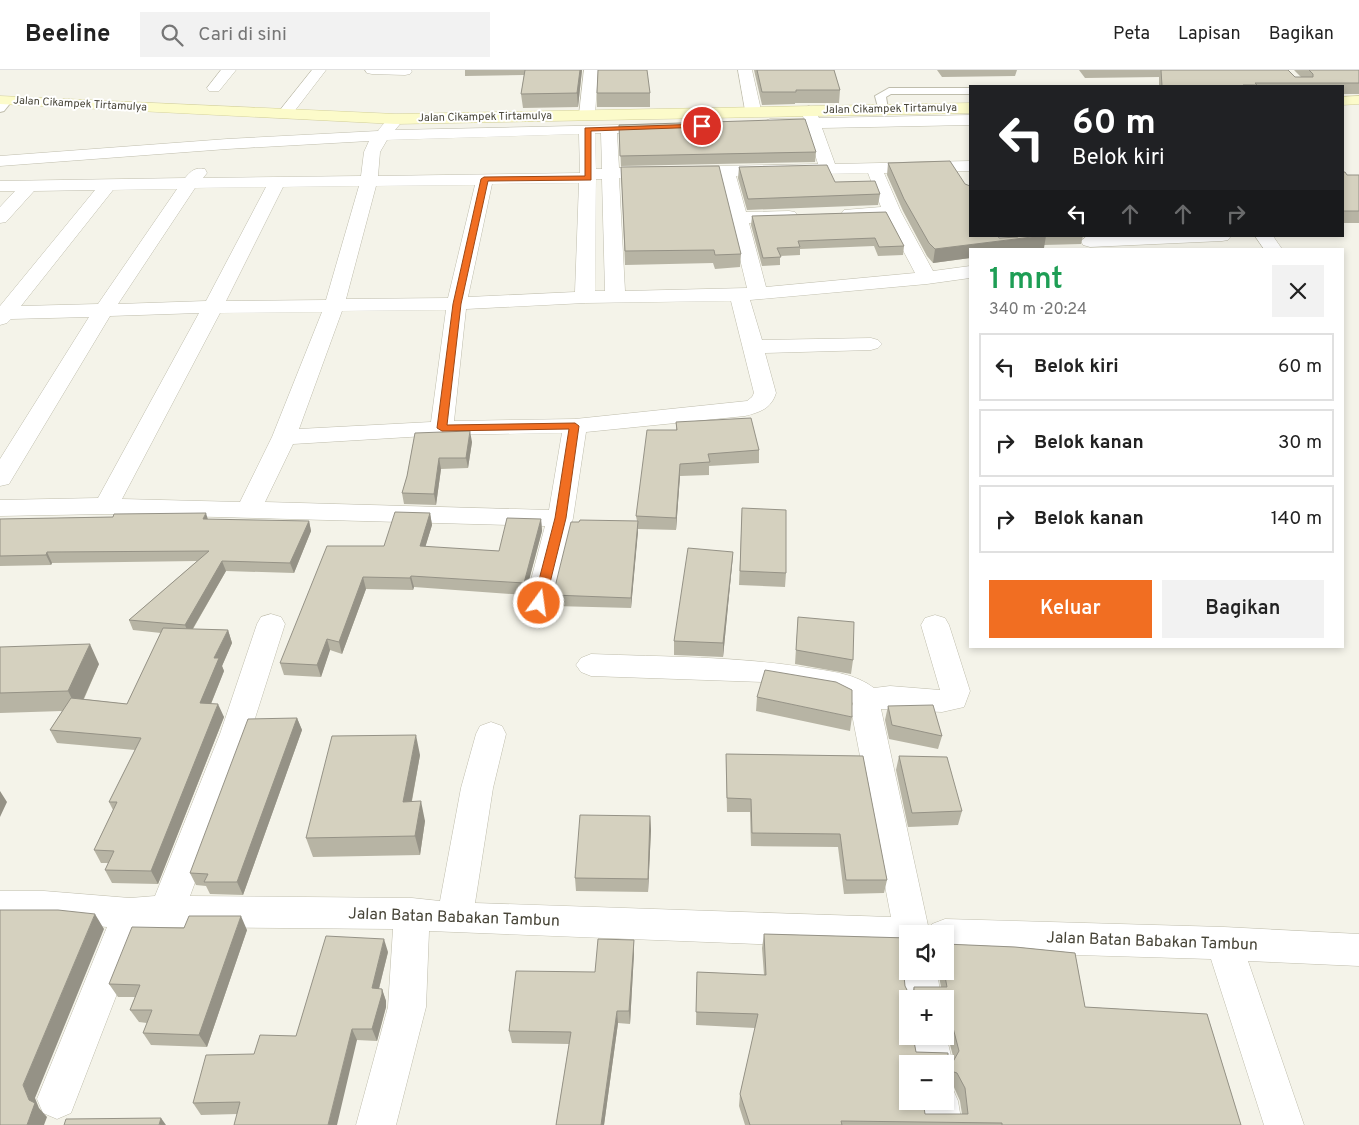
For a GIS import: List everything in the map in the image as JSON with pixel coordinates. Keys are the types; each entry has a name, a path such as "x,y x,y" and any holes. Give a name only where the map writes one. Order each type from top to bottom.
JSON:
{"street":[{"path":"214,88 229,70"},
{"path":"285,114 319,70"},
{"path":"372,70 405,71"},
{"path":"591,70 596,123 610,174 615,296"},
{"path":"745,70 753,110"},
{"path":"1344,101 1359,100"},
{"name":"Jalan Cikampek Tirtamulya","path":"2,103 396,119 596,123 753,110 811,116 883,109 969,108"},
{"path":"811,116 828,168"},
{"path":"0,161 227,144 596,123 811,116 969,120"},
{"path":"248,511 284,437 334,306 369,181 372,152 375,144 396,119"},
{"path":"585,297 588,176 596,123"},
{"path":"0,479 103,311 189,184 227,144"},
{"path":"0,186 484,179 828,168 963,171"},
{"path":"874,168 892,212 927,278"},
{"path":"284,437 442,428 575,426 746,409 757,406 763,401 765,393 752,347 748,294 738,218 727,172"},
{"path":"442,428 457,304 484,179"},
{"path":"106,506 214,307 277,182"},
{"path":"2,315 108,185"},
{"path":"0,218 29,186"},
{"path":"834,214 892,212"},
{"path":"738,218 806,215"},
{"path":"1092,242 1200,237"},
{"path":"1265,237 1271,248"},
{"path":"2,315 214,307 457,304 585,297 748,294 927,278 969,272"},
{"path":"752,347 871,344"},
{"path":"539,603 560,518 575,426"},
{"path":"0,508 106,506 560,518"},
{"path":"167,911 235,734 272,624"},
{"path":"869,700 880,697 941,702 953,699 955,691 935,625"},
{"path":"590,665 763,671 837,683 855,689 869,700"},
{"path":"869,700 866,709 910,925"},
{"path":"455,918 477,788 490,734"},
{"name":"Jalan Batan Babakan Tambun","path":"0,907 44,906 130,914 167,911 412,914 455,918 899,934"},
{"path":"57,1099 130,914"},
{"path":"376,1125 407,1008 412,914"},
{"name":"Jalan Batan Babakan Tambun","path":"954,935 1224,943 1359,950"},
{"path":"1224,943 1284,1125"},
{"path":"940,1110 942,1125"}],"lane":[{"path":"883,109 880,96 889,91 969,91"}],"building":[{"path":"525,70 580,70 577,93 521,94"},
{"path":"598,70 647,70 650,93 597,93"},
{"path":"757,70 834,70 840,90 762,92"},
{"path":"1161,70 1288,70 1295,77 1313,77 1309,70 1359,70 1359,83 1162,85"},
{"path":"805,119 816,152 620,156 619,125"},
{"path":"950,161 965,184 969,186 969,237 1032,237 935,249 929,243 904,199 888,163"},
{"path":"827,165 835,182 875,181 880,194 748,199 739,167"},
{"path":"719,166 741,254 715,255 714,250 625,251 621,167"},
{"path":"1344,172 1347,175 1359,175 1359,211 1344,211"},
{"path":"886,212 904,246 879,247 875,238 798,241 800,247 777,248 781,257 763,258 752,216"},
{"path":"751,418 759,450 708,454 710,462 680,464 676,518 636,516 647,430 677,430 676,422"},
{"path":"470,431 466,458 439,458 434,494 402,493 415,433"},
{"path":"742,508 786,510 786,573 740,571"},
{"path":"395,512 430,513 420,546 499,551 507,518 541,519 524,583 411,576 410,578 363,577 339,642 327,639 317,665 280,663 327,546 384,546"},
{"path":"206,513 203,519 309,521 290,563 222,561 185,625 129,620 209,551 47,552 46,555 0,556 0,519 113,517 114,514"},
{"path":"580,520 638,521 631,598 553,595 571,522 579,522"},
{"path":"688,548 733,552 723,643 674,641"},
{"path":"798,617 854,622 853,660 796,650"},
{"path":"163,628 228,630 214,658 219,658 200,703 218,704 151,871 105,870 114,851 94,850 117,802 109,802 141,738 50,730 71,698 127,704"},
{"path":"90,644 68,691 0,693 0,647"},
{"path":"765,670 836,682 852,690 852,717 757,697"},
{"path":"933,705 942,736 892,725 888,706"},
{"path":"297,718 237,882 204,882 208,874 190,873 248,719"},
{"path":"416,735 403,802 421,801 415,836 306,838 332,736"},
{"path":"726,754 863,756 887,880 846,880 840,834 752,833 751,799 727,798"},
{"path":"899,756 947,757 962,811 912,813"},
{"path":"580,815 650,816 648,879 575,878"},
{"path":"0,910 58,910 95,914 23,1085 29,1100 35,1103 27,1125 0,1125"},
{"path":"189,916 241,916 199,1035 143,1033 152,1010 130,1010 140,985 109,984 132,927 184,928"},
{"path":"764,934 899,938 899,980 904,980 907,990 899,990 899,1045 915,1045 916,1052 948,1053 948,1055 899,1055 899,1110 924,1110 925,1114 968,1114 965,1088 957,1073 954,1072 954,1060 959,1051 954,1032 954,990 914,990 914,987 947,987 946,980 954,980 954,944 1015,947 1075,953 1085,1007 1207,1014 1241,1125 1002,1125 1002,1123 841,1121 842,1125 750,1125 740,1094 758,1014 696,1012 697,972 766,975"},
{"path":"326,936 384,939 372,988 382,989 382,994 372,1029 352,1029 328,1125 234,1125 240,1102 193,1103 206,1055 254,1054 260,1035 296,1036"},
{"path":"598,939 634,940 629,1011 617,1011 601,1125 556,1125 571,1032 509,1031 516,971 595,972"},
{"path":"161,1118 159,1125 64,1125 66,1119"}],"route":[{"path":"539,603 560,518 575,426 442,428 457,304 484,179 588,178 587,129 702,126"}]}
